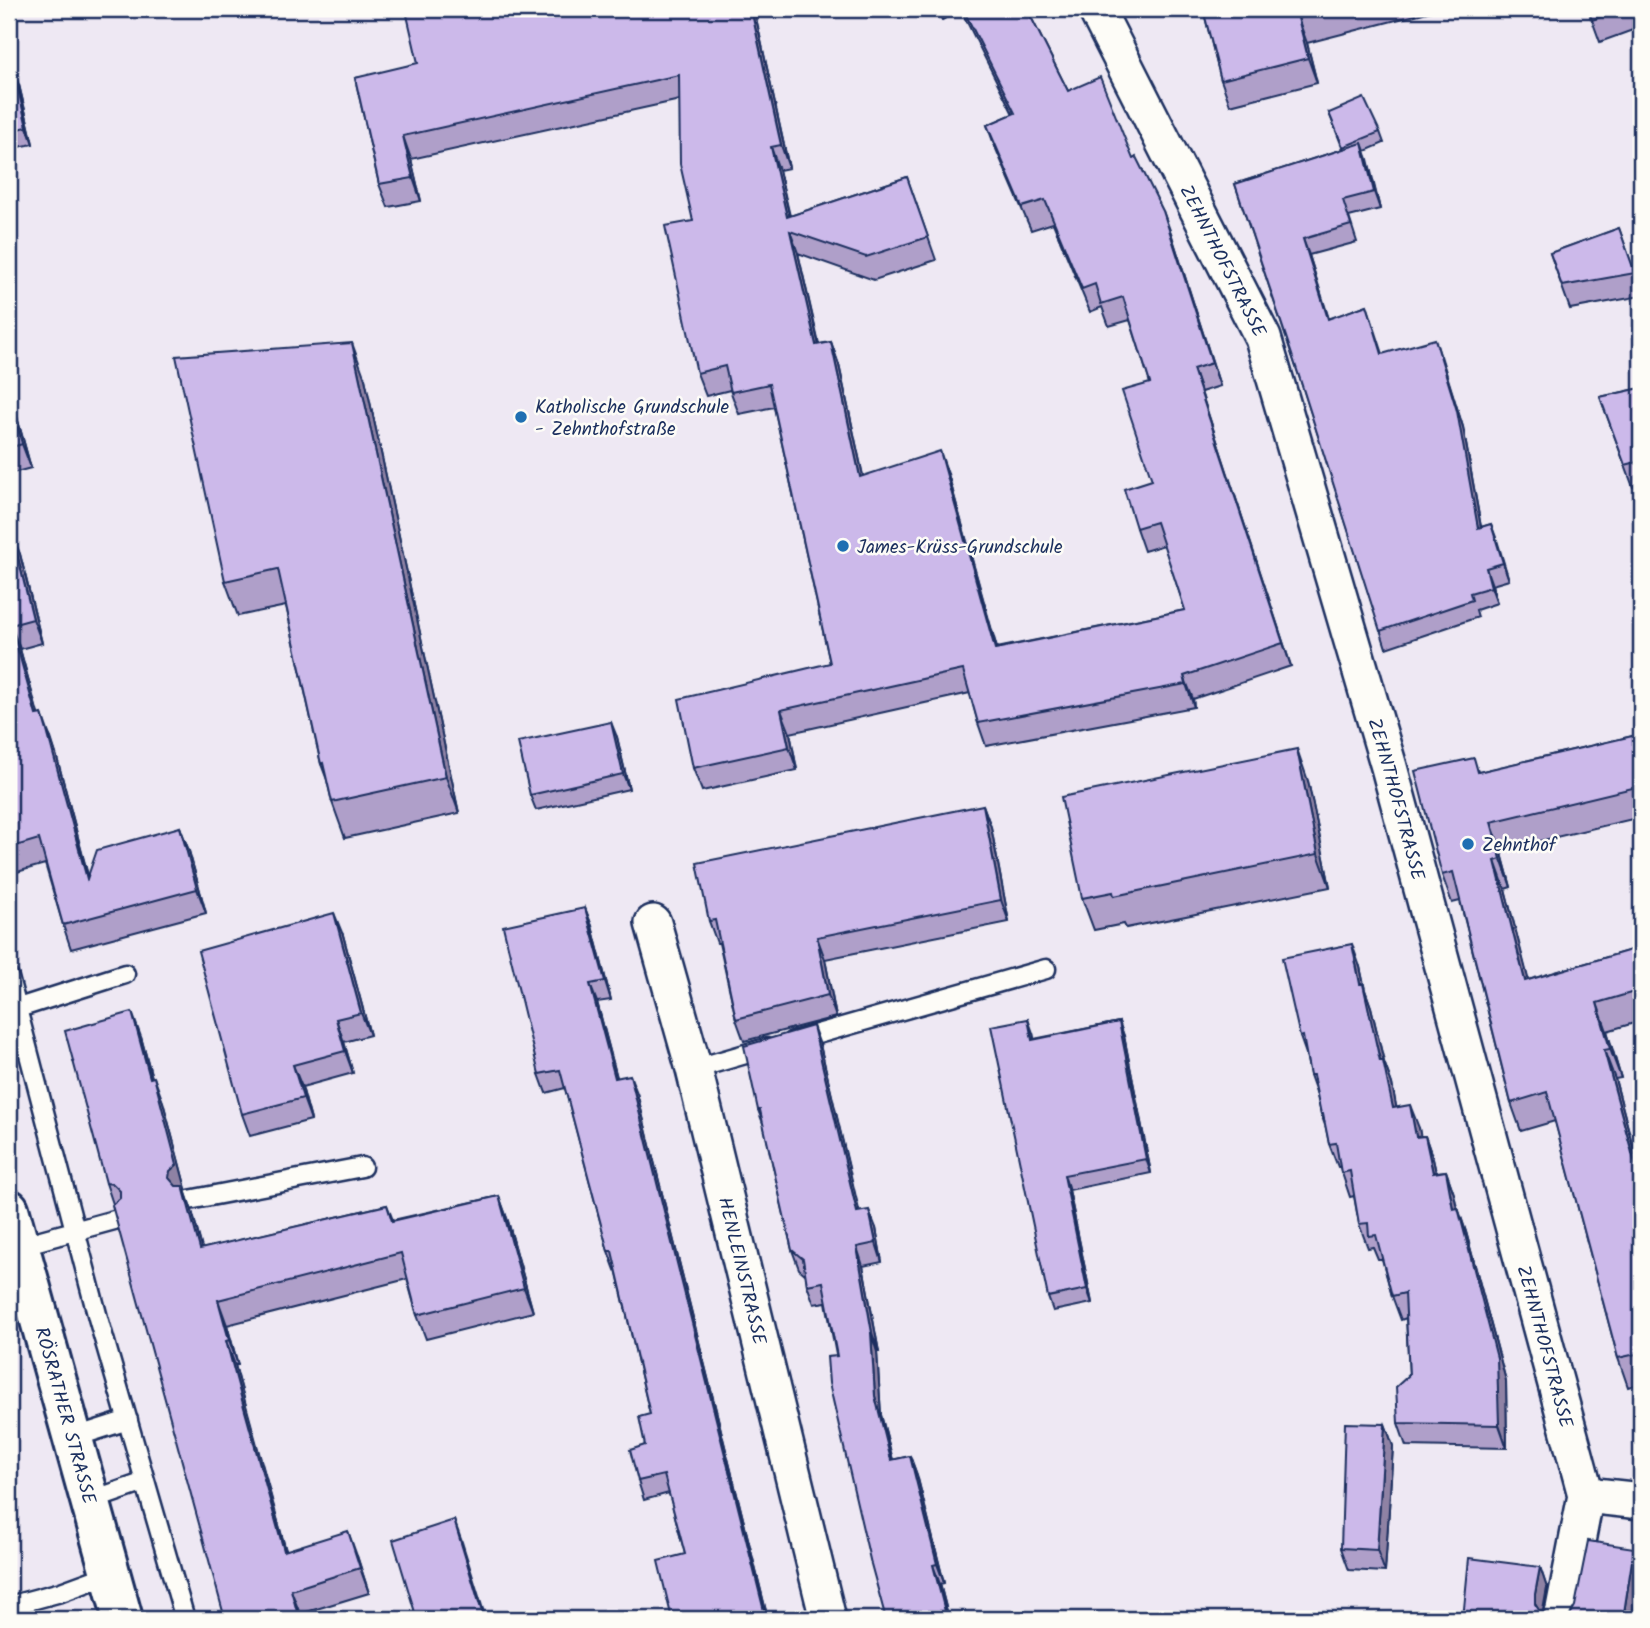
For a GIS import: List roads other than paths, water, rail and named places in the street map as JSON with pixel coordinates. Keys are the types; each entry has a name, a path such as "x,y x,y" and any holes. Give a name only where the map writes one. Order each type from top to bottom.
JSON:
{"main road":[{"name":"RÖSRATHER STRASSE","path":"9,1209 123,1619"}],"street":[{"name":"ZEHNTHOFSTRASSE","path":"1096,9 1263,338 1389,767 1586,1495 1562,1619"},
{"name":"HENLEINSTRASSE","path":"653,923 694,1069 828,1619"},
{"path":"1586,1495 1641,1501"}],"lane":[{"path":"694,1069 1046,969"},
{"path":"13,1009 125,974"},
{"path":"9,978 13,1009 185,1619"},
{"path":"189,1200 362,1167"},
{"path":"19,1246 118,1219"},
{"path":"72,1438 128,1420"},
{"path":"90,1501 145,1482"},
{"path":"9,1606 61,1592 110,1574"}],"place":[{"name":"Katholische Grundschule - Zehnthofstraße","path":"521,417"},
{"name":"James-Krüss-Grundschule","path":"843,546"},
{"name":"Zehnthof","path":"1468,844"}]}
